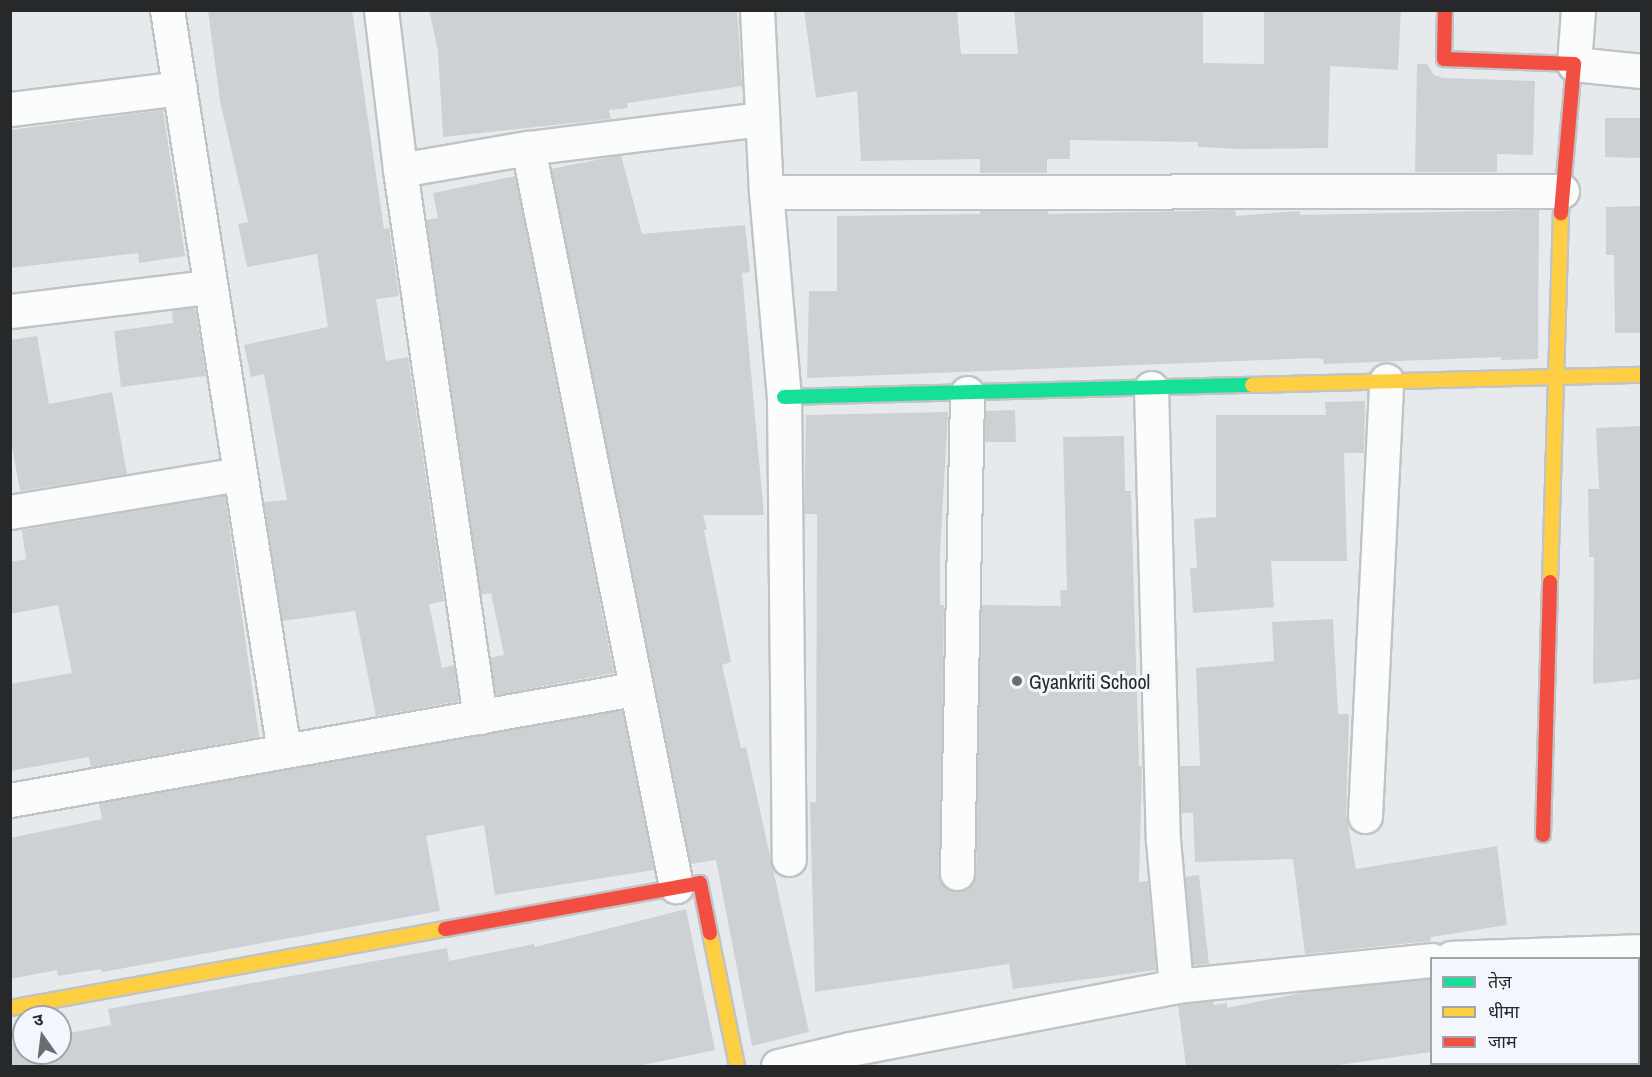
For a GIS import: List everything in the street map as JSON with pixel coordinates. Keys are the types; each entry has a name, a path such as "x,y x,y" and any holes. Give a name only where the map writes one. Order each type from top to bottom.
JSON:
{"street":[{"path":"168,10 209,287 284,751"},
{"path":"381,10 400,170 480,717"},
{"path":"757,10 766,192 784,397 789,859"},
{"path":"1445,10 1444,59 1574,64 1641,71"},
{"path":"1543,835 1562,191 1578,10"},
{"path":"10,109 180,88"},
{"path":"400,170 528,148 762,119"},
{"path":"528,148 634,689 676,886"},
{"path":"766,192 1562,191"},
{"path":"10,311 209,287"},
{"path":"784,397 1641,375"},
{"path":"1365,816 1386,381"},
{"path":"1151,388 1163,840 1176,986"},
{"path":"957,873 967,393"},
{"path":"10,512 240,474"},
{"path":"10,800 634,689"},
{"path":"10,1008 700,883 737,1066"},
{"path":"1478,957 1641,951"},
{"path":"778,1066 818,1060 850,1049 1176,986 1430,960"}],"building":[{"path":"208,10 352,10 384,229 389,228 399,296 376,299 386,361 408,357 444,601 429,604 442,668 454,665 459,701 376,716 355,611 282,621 264,502 287,500 264,374 251,377 244,345 328,327 317,254 247,267 238,224 248,222 220,101"},
{"path":"429,10 737,10 742,86 627,103 628,108 609,110 611,119 443,137 438,51"},
{"path":"804,10 957,10 961,54 1018,54 1014,10 1203,10 1203,63 1264,64 1264,10 1401,10 1398,70 1330,66 1328,148 1242,149 1198,147 1198,142 1070,140 1070,159 1047,159 1047,173 980,173 980,159 861,161 857,91 816,98"},
{"path":"1417,64 1427,64 1434,75 1443,78 1535,81 1533,155 1497,154 1497,172 1415,172"},
{"path":"163,110 185,256 139,263 138,253 10,268 10,130"},
{"path":"1605,118 1641,118 1641,158 1605,157"},
{"path":"621,155 642,234 745,225 750,272 742,273 764,515 703,515 707,529 704,530 731,662 722,665 741,748 746,747 809,1032 752,1046 716,860 691,864 551,169"},
{"path":"515,176 614,673 496,695 490,658 504,655 491,593 481,595 426,220 438,218 433,193"},
{"path":"1641,206 1641,333 1615,333 1614,255 1606,255 1606,207"},
{"path":"980,210 1048,210 1048,214 1235,210 1236,216 1300,211 1300,215 1539,210 1538,359 1501,360 1501,357 1324,364 1323,359 1315,358 807,378 809,291 837,291 837,216 980,214"},
{"path":"195,308 206,376 121,387 114,331 173,323 172,310"},
{"path":"37,336 49,404 112,392 127,474 20,491 10,435 10,340"},
{"path":"1365,401 1364,453 1344,453 1347,561 1271,561 1274,607 1193,613 1190,568 1197,568 1194,519 1216,517 1216,415 1326,415 1325,402"},
{"path":"1015,410 1016,442 985,442 985,411"},
{"path":"948,412 940,552 940,605 944,605 940,881 957,892 973,883 976,873 981,605 1061,606 1060,590 1067,590 1063,437 1124,436 1125,491 1131,491 1139,766 1142,766 1139,882 1148,881 1156,970 1013,989 1009,964 815,992 810,802 816,802 817,514 804,514 806,415"},
{"path":"1641,426 1641,679 1593,684 1594,557 1589,557 1588,489 1599,489 1596,428"},
{"path":"225,496 259,737 91,767 89,757 10,771 10,684 72,673 58,605 10,614 10,562 26,559 22,530"},
{"path":"1333,619 1338,714 1349,714 1346,815 1356,869 1497,846 1507,925 1431,937 1431,941 1305,954 1293,859 1195,862 1193,813 1181,813 1180,766 1200,766 1196,668 1274,661 1272,622"},
{"path":"622,710 654,870 495,895 484,825 426,836 440,911 102,972 101,969 58,976 57,970 10,979 10,838 102,819 99,803"},
{"path":"1199,875 1209,964 1193,965 1185,877"},
{"path":"686,909 715,1050 638,1066 10,1066 10,1044 12,1044 12,1065 72,1065 72,1033 111,1025 108,1009 447,948 449,961 534,944 535,947"},
{"path":"1430,979 1430,1052 1332,1066 1186,1066 1178,1005 1213,1001 1214,1005 1227,1003 1227,1008 1310,991"}],"traffic: fast":[{"path":"784,397 1252,385"}],"traffic: slow":[{"path":"1550,582 1561,213"},
{"path":"1252,385 1642,375"},
{"path":"10,1008 445,929"},
{"path":"710,933 737,1066"}],"traffic: jam":[{"path":"1445,10 1444,59 1574,64 1561,213"},
{"path":"1543,835 1550,582"},
{"path":"445,929 700,883 710,933"}],"place":[{"name":"Gyankriti School","path":"1017,681"}]}
